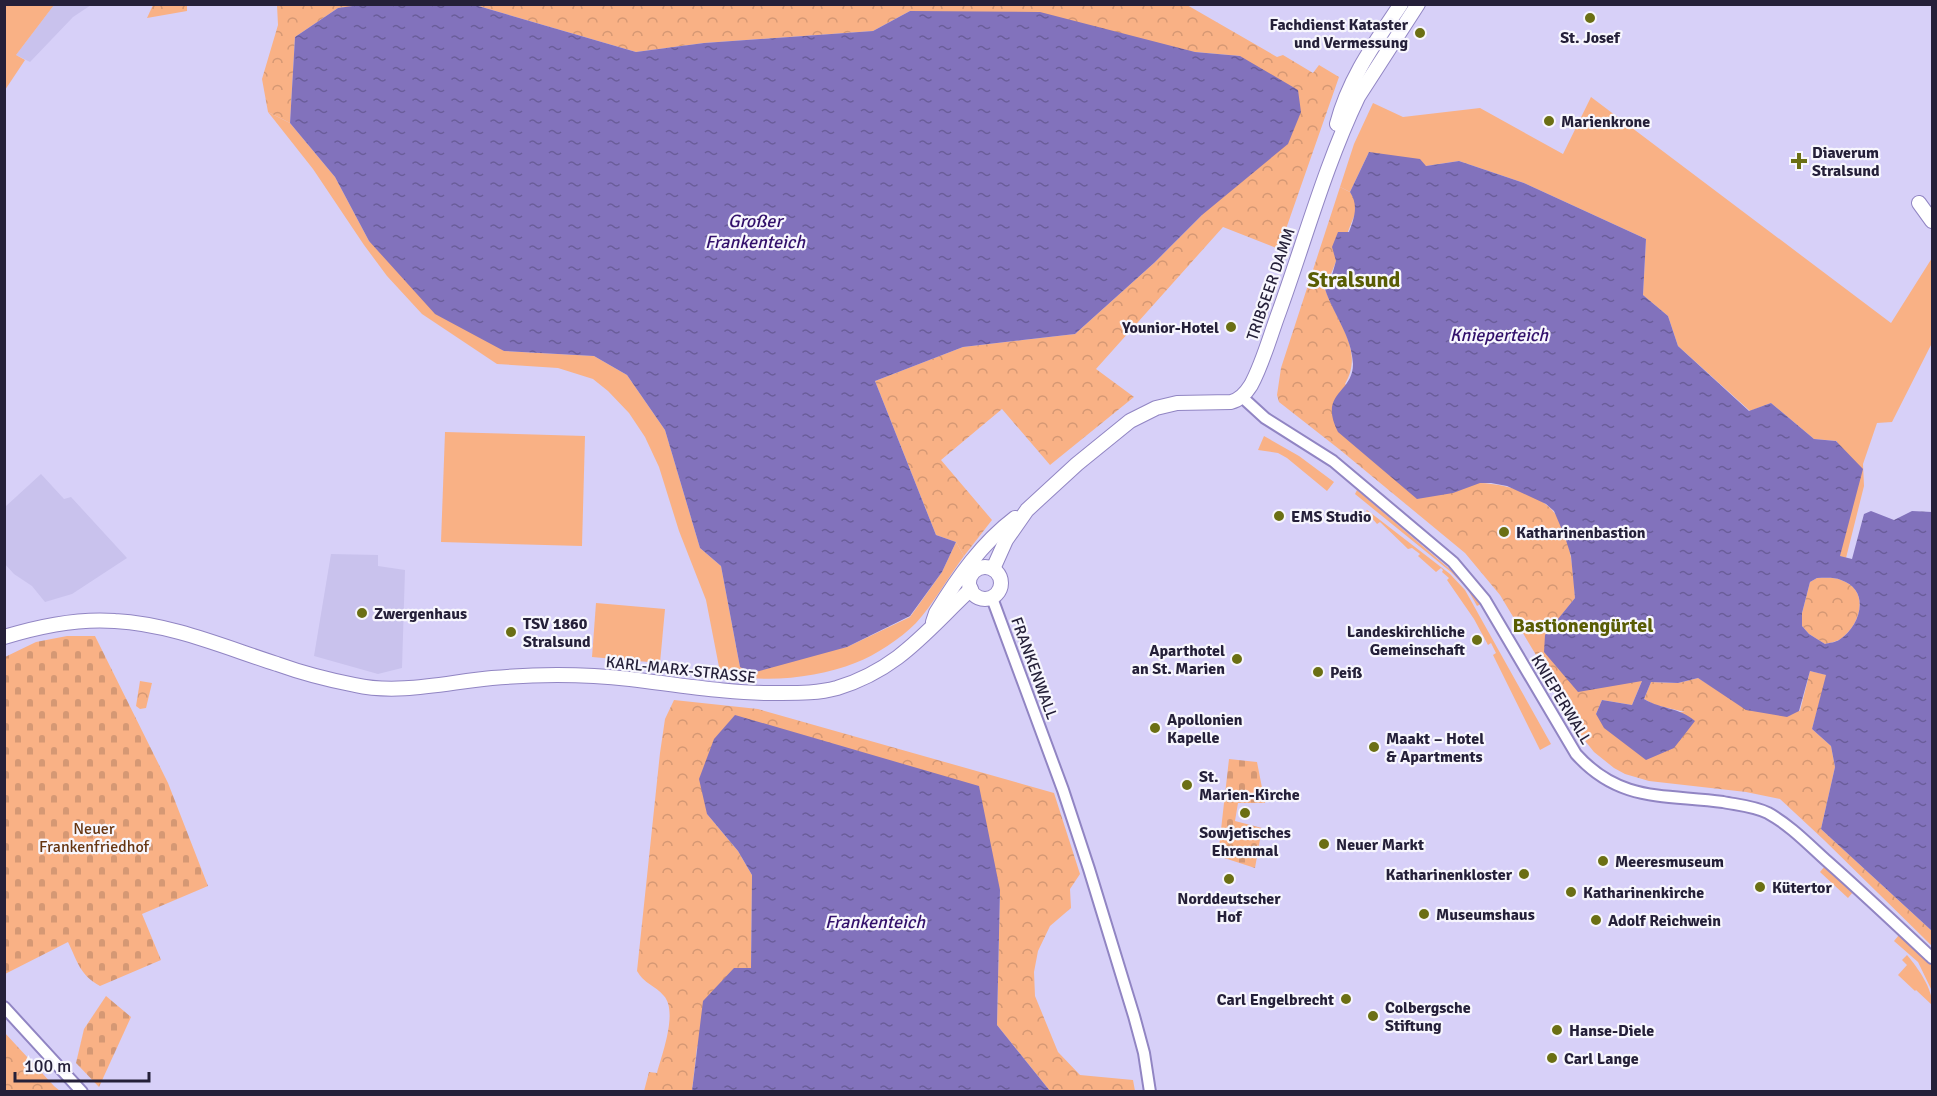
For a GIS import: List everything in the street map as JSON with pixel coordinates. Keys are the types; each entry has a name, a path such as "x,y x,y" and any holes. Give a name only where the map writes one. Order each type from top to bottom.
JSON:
{"main road":[{"name":"TRIBSEER DAMM","path":"1242,397 1255,378 1285,296 1354,77 1401,4"},
{"name":"TRIBSEER DAMM","path":"1324,178 1358,97 1418,4"},
{"path":"1932,209 1919,203 1932,221"},
{"path":"931,630 936,613 968,564 1004,527 1130,422 1156,408 1177,402 1231,402 1242,397"},
{"path":"971,589 974,594 982,598 992,597 999,591 1001,581 993,569 1006,540 1027,510"},
{"name":"KARL-MARX-STRASSE","path":"4,637 54,624 112,621 167,629 303,673 369,688 404,688 514,677 582,675 754,694 811,692 846,685 887,666 906,653 971,589 970,578 973,573 982,567 993,569"}],"street":[{"name":"KNIEPERWALL","path":"1242,397 1264,418 1334,461 1453,562 1485,600 1576,754 1592,770 1614,784 1635,792 1730,803 1766,812 1801,838 1932,958"},
{"name":"FRANKENWALL","path":"992,597 1063,790 1093,880 1133,1011 1144,1053 1150,1092"},
{"path":"4,1007 82,1092"}],"shaded area":[{"path":"54,5 91,5 73,17 30,62 16,55"},
{"path":"41,474 64,499 71,497 127,558 72,594 45,602 32,586 14,574 4,563 5,507"},
{"name":"Zwergenhaus","path":"331,554 378,555 378,566 405,570 402,668 378,674 314,656"}],"green space":[{"path":"5,4 54,5 16,55 25,60 5,90"},
{"path":"153,5 187,5 187,11 147,18"},
{"path":"277,5 367,5 338,8 295,37 290,123 268,112 262,79 278,25"},
{"path":"475,5 1187,5 1277,57 1283,55 1313,73 1319,65 1339,77 1279,249 1223,227 1096,369 1134,397 1050,465 1002,409 941,460 992,520 964,556 956,542 936,535 875,381 963,347 1075,334 1154,263 1202,215 1240,56 1195,52 910,11 873,31 704,43 636,52"},
{"path":"1591,97 1891,323 1932,258 1932,343 1892,422 1877,423 1863,464 1864,486 1846,558 1840,556 1837,441 1814,439 1771,403 1750,411 1678,346 1668,316 1643,295 1646,239 1524,183 1459,161 1426,166 1369,152 1350,192 1340,187 1354,144 1373,103 1403,117 1480,108 1563,154"},
{"path":"268,112 290,123 335,177 369,241 504,351 594,356 627,375 665,430 700,548 721,566 740,667 847,647 910,617 942,572 956,542 964,556 928,608 910,629 887,646 863,660 840,668 806,676 769,679 735,676 720,672 706,600 679,531 659,467 645,437 629,413 593,379 558,368 497,364 422,314 387,276 313,169"},
{"path":"1340,187 1350,192 1355,200 1355,214 1325,289 1350,347 1352,359 1345,384 1480,483 1519,490 1537,498 1552,510 1567,540 1575,598 1556,622 1642,681 1632,705 1602,700 1596,714 1685,712 1655,705 1644,699 1651,682 1678,683 1698,678 1721,692 1800,711 1810,671 1827,675 1812,729 1831,746 1835,767 1821,829 1932,931 1932,946 1780,799 1746,792 1649,781 1625,774 1594,752 1582,737 1500,595 1465,553 1279,402 1277,395 1281,368"},
{"path":"445,432 585,436 582,546 441,542"},
{"path":"1264,436 1299,456 1334,482 1327,491 1287,458 1278,453 1258,450"},
{"path":"1357,490 1452,571 1483,603 1477,606 1467,588 1451,572 1355,494"},
{"path":"1367,510 1450,574 1465,590 1551,744 1540,750 1493,655 1496,653 1491,643 1488,645 1474,619 1447,580 1449,578 1442,572 1443,570 1441,568 1436,572 1418,556 1420,554 1412,548 1408,549 1380,522 1377,524"},
{"path":"1817,578 1841,580 1850,585 1859,600 1857,618 1847,634 1839,640 1825,644 1809,634 1802,626 1802,613 1810,582"},
{"path":"596,603 665,609 660,663 592,657"},
{"name":"Neuer Frankenfriedhof","path":"67,636 95,636 168,783 208,886 142,914 161,960 100,986 83,972 68,942 5,974 5,657 36,642"},
{"path":"140,681 152,683 146,708 140,709 136,706"},
{"path":"674,700 758,709 1054,793 1080,874 1070,889 1071,908 1050,926 1038,951 1034,972 1035,996 1058,1052 1080,1075 1133,1080 1135,1091 1050,1091 997,1025 1000,890 707,814 738,851 752,875 751,968 697,1047 692,1091 644,1091 649,1072 657,1073 665,1045 670,1012 664,996 637,971 660,753 665,719"},
{"path":"1229,759 1257,762 1265,803 1238,803 1235,821 1262,828 1255,868 1218,856"},
{"path":"1825,866 1853,892 1848,898 1820,872"},
{"path":"1899,935 1932,965 1932,991 1918,962 1894,941"},
{"path":"1907,955 1920,972 1930,992 1932,1005 1898,975 1907,965 1902,960"},
{"path":"106,996 131,1017 99,1087 76,1063 84,1029"},
{"path":"4,1032 54,1086 60,1091 5,1091"}],"water":[{"name":"Großer Frankenteich","path":"367,4 475,5 636,52 704,43 873,31 910,11 1040,12 1195,52 1240,56 1298,90 1301,112 1288,144 1202,215 1154,263 1075,334 963,347 875,381 936,535 956,542 942,572 910,616 847,647 752,673 740,667 721,566 700,548 665,430 627,375 594,356 504,351 435,314 369,241 335,177 290,123 295,37 338,8"},
{"name":"Knieperteich","path":"1369,152 1420,159 1426,166 1459,161 1524,183 1646,239 1643,295 1668,316 1678,346 1749,411 1771,403 1814,439 1836,441 1863,469 1840,556 1852,559 1864,514 1871,511 1894,520 1912,511 1932,512 1932,931 1821,829 1835,767 1831,746 1812,729 1826,675 1810,671 1799,711 1787,717 1746,710 1698,678 1678,683 1651,682 1644,699 1683,713 1695,721 1674,748 1646,760 1604,728 1596,714 1602,700 1632,705 1642,681 1578,692 1544,652 1545,635 1575,598 1571,556 1554,511 1546,504 1507,486 1491,483 1480,483 1453,493 1417,499 1338,432 1332,409 1338,394 1352,374 1353,364 1346,335 1325,289 1336,261 1332,247 1338,232 1349,232 1354,217 1355,207 1350,192","holes":["1817,578 1838,579 1850,585 1859,600 1857,618 1847,634 1839,640 1825,644 1809,634 1802,626 1802,613 1810,582"]},
{"name":"Frankenteich","path":"735,715 979,786 1000,890 997,1025 1050,1091 692,1091 703,1001 734,968 751,968 752,875 738,851 707,814 699,779 714,739"}],"place":[{"name":"St. Josef","path":"1590,18"},
{"name":"Fachdienst Kataster und Vermessung","path":"1420,33"},
{"name":"Marienkrone","path":"1549,121"},
{"name":"Diaverum Stralsund","path":"1799,161"},
{"name":"Younior-Hotel","path":"1231,327"},
{"name":"EMS Studio","path":"1279,516"},
{"name":"Katharinenbastion","path":"1504,532"},
{"name":"Zwergenhaus","path":"362,613"},
{"name":"TSV 1860 Stralsund","path":"511,632"},
{"name":"Landeskirchliche Gemeinschaft","path":"1477,640"},
{"name":"Aparthotel an St. Marien","path":"1237,659"},
{"name":"Peiß","path":"1318,672"},
{"name":"Apollonien Kapelle","path":"1155,728"},
{"name":"Maakt – Hotel & Apartments","path":"1374,747"},
{"name":"St. Marien-Kirche","path":"1187,785"},
{"name":"Sowjetisches Ehrenmal","path":"1245,813"},
{"name":"Neuer Markt","path":"1324,844"},
{"name":"Meeresmuseum","path":"1603,861"},
{"name":"Katharinenkloster","path":"1524,874"},
{"name":"Norddeutscher Hof","path":"1229,879"},
{"name":"Kütertor","path":"1760,887"},
{"name":"Katharinenkirche","path":"1571,892"},
{"name":"Museumshaus","path":"1424,914"},
{"name":"Adolf Reichwein","path":"1596,920"},
{"name":"Carl Engelbrecht","path":"1346,999"},
{"name":"Colbergsche Stiftung","path":"1373,1016"},
{"name":"Hanse-Diele","path":"1557,1030"},
{"name":"Carl Lange","path":"1552,1058"}],"district":[{"name":"Stralsund","path":"1354,279"},
{"name":"Bastionengürtel","path":"1583,625"}]}
